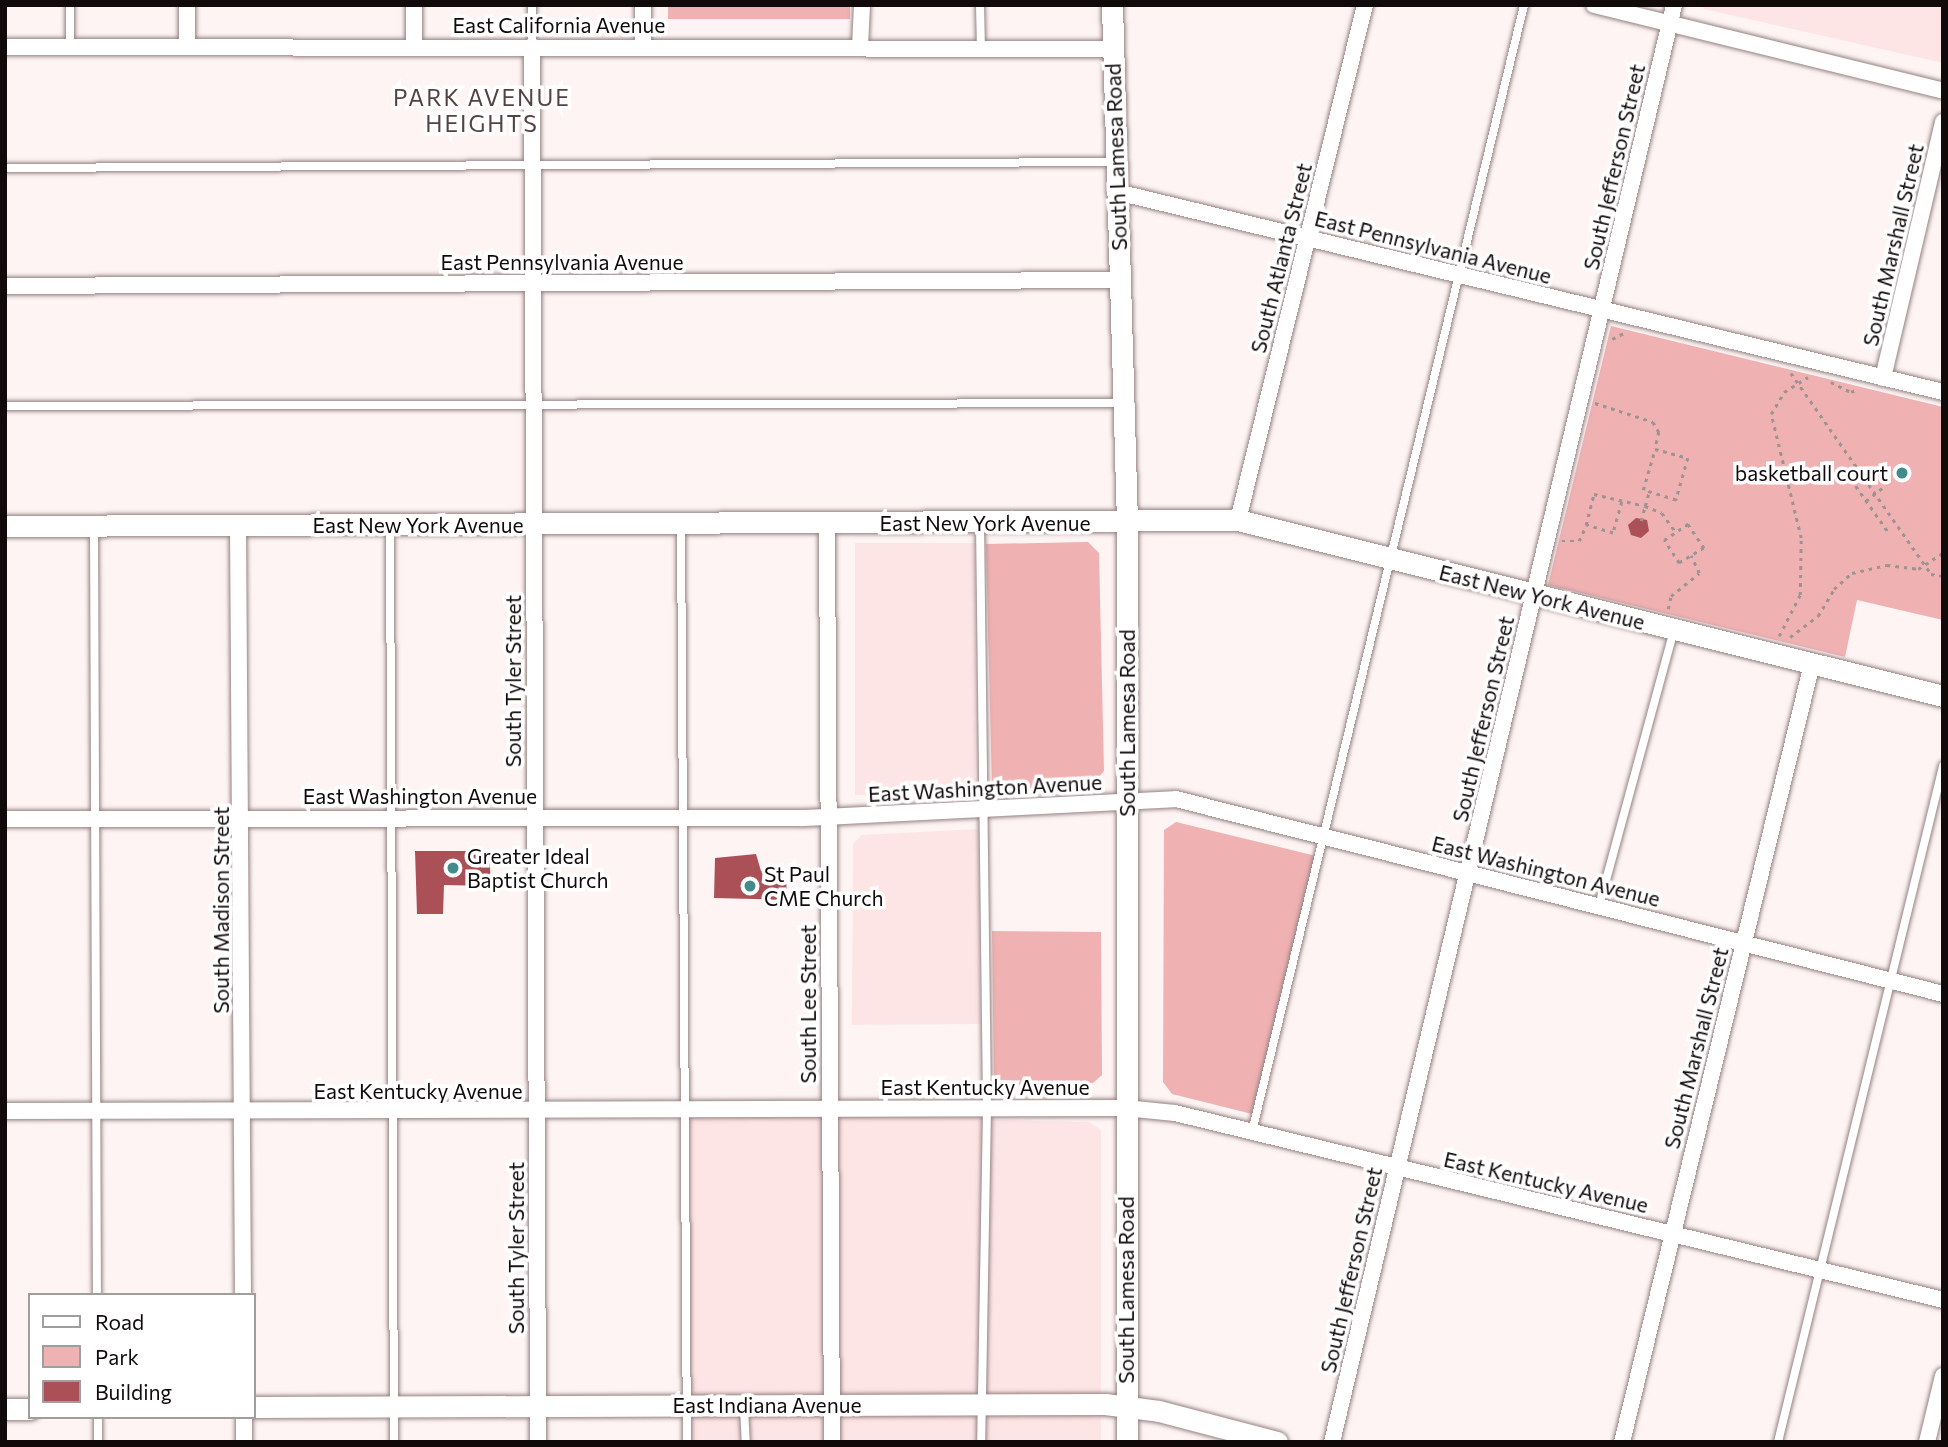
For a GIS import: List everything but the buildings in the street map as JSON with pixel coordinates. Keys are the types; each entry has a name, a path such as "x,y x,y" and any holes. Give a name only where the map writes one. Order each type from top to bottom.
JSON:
{"street":[{"path":"187,5 187,47"},
{"path":"414,5 414,46"},
{"path":"643,5 643,46"},
{"path":"860,47 862,5"},
{"name":"South Lamesa Road","path":"1112,5 1127,522 1127,1442"},
{"name":"South Atlanta Street","path":"1238,520 1365,5"},
{"path":"1594,5 1943,91"},
{"name":"South Jefferson Street","path":"1332,1442 1674,5"},
{"name":"South Tyler Street","path":"532,46 538,1442"},
{"name":"East California Avenue","path":"5,47 643,46 1113,49"},
{"name":"South Marshall Street","path":"1883,378 1943,122"},
{"name":"East Pennsylvania Avenue","path":"1117,192 1943,392"},
{"name":"East Pennsylvania Avenue","path":"5,286 1120,280"},
{"name":"East New York Avenue","path":"5,526 1238,520 1533,594 1674,619 1812,664 1943,696"},
{"name":"South Lee Street","path":"827,523 832,1442"},
{"name":"South Madison Street","path":"238,525 242,817 243,1293"},
{"name":"South Marshall Street","path":"1622,1442 1812,664"},
{"name":"East Washington Avenue","path":"5,819 828,817 985,805 1176,799 1943,994"},
{"name":"East Kentucky Avenue","path":"5,1111 536,1112 1125,1108 1252,1132 1943,1300"},
{"path":"1927,1442 1943,1376"},
{"name":"East Indiana Avenue","path":"256,1407 1127,1406 1277,1442"},
{"path":"5,1409 28,1409"},
{"path":"244,1419 244,1442"}],"lane":[{"path":"70,5 70,47"},
{"path":"531,5 532,46"},
{"path":"980,5 981,48"},
{"path":"1252,1132 1524,5"},
{"path":"5,168 1116,162"},
{"path":"5,406 1123,403"},
{"path":"981,523 987,1108 981,1442"},
{"path":"681,524 681,817 687,1110 687,1442"},
{"path":"390,525 394,1442"},
{"path":"94,526 97,1293"},
{"path":"1599,906 1674,619"},
{"path":"1778,1442 1818,1269 1943,766"},
{"path":"744,1405 746,1442"},
{"path":"98,1419 98,1442"}],"path":[{"path":"1610,341 1625,332 1637,336"},
{"path":"1778,370 1851,392 1869,391"},
{"path":"1791,373 1934,576 1943,576"},
{"path":"1766,636 1778,639 1795,609 1802,581 1801,538 1770,422 1778,400 1808,377"},
{"path":"1592,415 1598,390"},
{"path":"1595,403 1653,422 1659,432 1643,490 1676,500 1688,458 1655,449"},
{"path":"1851,479 1889,533"},
{"path":"1866,501 1886,485"},
{"path":"1641,521 1649,492"},
{"path":"1561,541 1575,544 1586,525 1594,494 1645,506 1662,513 1676,532"},
{"path":"1586,525 1613,533 1622,502"},
{"path":"1688,524 1704,548 1691,556 1679,563 1664,540 1688,524"},
{"path":"1559,551 1564,529"},
{"path":"1788,640 1818,616 1834,589 1852,573 1887,565 1927,566 1942,555"},
{"path":"1674,619 1671,596 1699,573 1691,556"},
{"path":"1654,609 1674,619"}],"shaded area":[{"path":"1702,5 1943,5 1943,63 1704,9"},
{"path":"855,543 975,543 975,795 855,795"},
{"path":"978,829 980,1024 852,1025 853,844 862,835"},
{"path":"977,1110 995,1120 1089,1122 1101,1130 1101,1442 684,1442 683,1111"}],"green space":[{"path":"668,5 850,5 850,19 668,19"},
{"path":"1611,326 1943,407 1943,620 1857,600 1845,657 1548,585"},
{"path":"1088,542 1099,553 1104,771 1093,784 992,791 986,544"},
{"path":"1176,822 1316,856 1252,1114 1172,1094 1163,1082 1164,830"},
{"path":"992,931 1101,932 1102,1075 1093,1083 994,1085"}],"place":[{"name":"basketball court","path":"1902,473"},
{"name":"Greater Ideal Baptist Church","path":"453,868"},
{"name":"St Paul CME Church","path":"750,886"}],"district":[{"name":"PARK AVENUE HEIGHTS","path":"482,110"}]}
